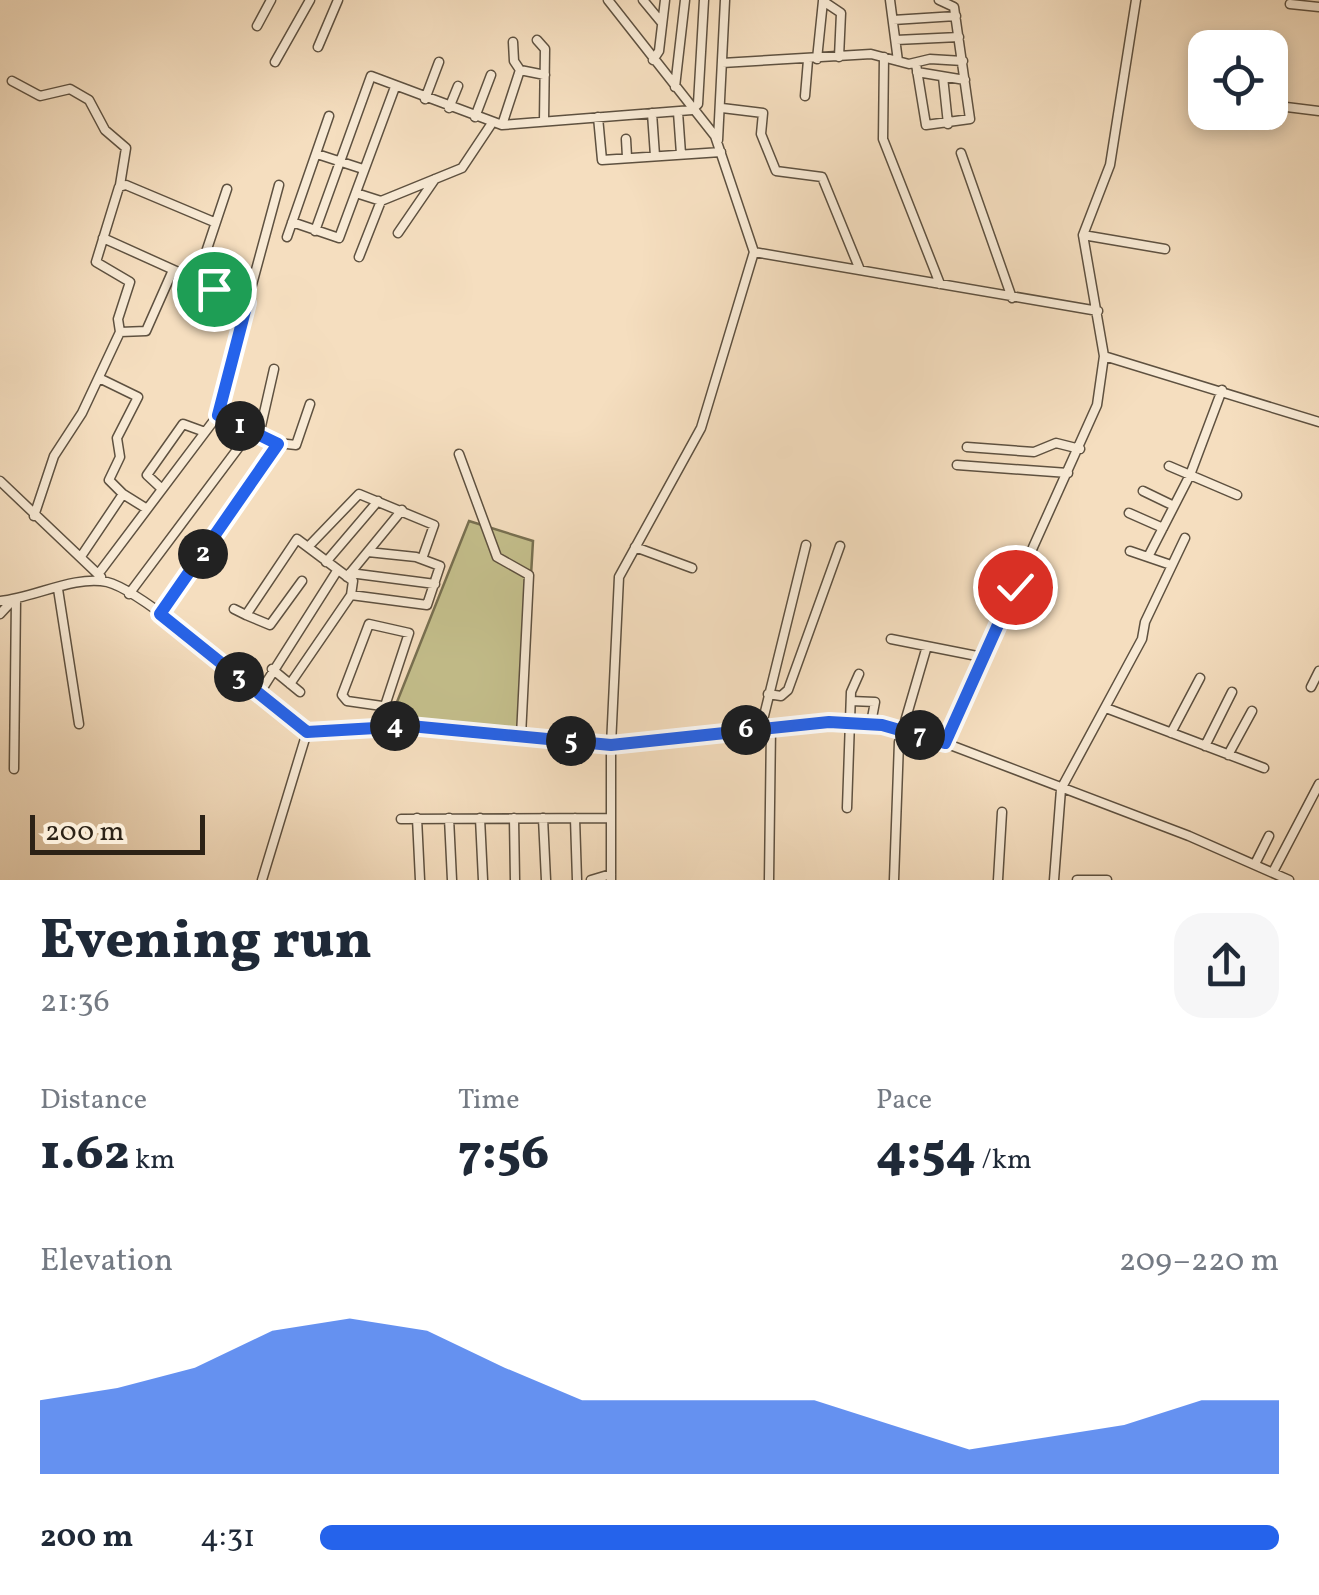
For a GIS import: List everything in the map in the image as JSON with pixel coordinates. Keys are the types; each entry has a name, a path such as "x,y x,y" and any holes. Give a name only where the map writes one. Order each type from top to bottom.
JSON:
{"street":[{"path":"257,26 271,0"},
{"path":"275,62 310,0"},
{"path":"318,47 338,0"},
{"path":"590,880 611,877 611,745 619,577 701,428 754,252 719,147 608,0"},
{"path":"642,0 662,24"},
{"path":"653,60 664,0"},
{"path":"675,88 684,0"},
{"path":"694,110 704,0"},
{"path":"719,147 725,0"},
{"path":"890,0 898,61"},
{"path":"917,68 925,124 948,124 970,118 956,16 952,4 938,0"},
{"path":"945,743 1097,404 1104,356 1083,235 1108,175 1136,0"},
{"path":"805,96 824,1 842,14 839,57"},
{"path":"1290,4 1319,6"},
{"path":"893,20 956,16"},
{"path":"896,40 959,36"},
{"path":"538,40 545,47 544,121"},
{"path":"512,42 514,61 520,70 546,75"},
{"path":"722,63 884,57 943,77 966,80"},
{"path":"884,57 883,139 940,284"},
{"path":"917,68 930,59 963,61"},
{"path":"425,99 439,62"},
{"path":"356,192 381,201 465,165 497,124 520,70"},
{"path":"475,118 491,74"},
{"path":"943,77 948,124"},
{"path":"315,231 370,78 497,124 694,110"},
{"path":"12,81 40,96 70,90 89,100 106,130 126,148 120,185 96,264 130,282 118,319 120,332 99,378 54,456 34,516"},
{"path":"292,222 338,239 395,86"},
{"path":"449,108 458,86"},
{"path":"1288,107 1319,111"},
{"path":"722,108 760,110 761,134 776,171 822,177 860,270"},
{"path":"678,112 681,154"},
{"path":"652,114 655,156"},
{"path":"287,237 330,116"},
{"path":"598,116 600,159 681,154 719,147"},
{"path":"626,140 627,157"},
{"path":"961,153 1012,298"},
{"path":"316,154 364,169"},
{"path":"398,233 437,176"},
{"path":"120,185 214,222"},
{"path":"0,601 101,577 218,415 279,185"},
{"path":"227,189 207,249 253,275"},
{"path":"359,257 381,201"},
{"path":"1083,235 1165,249"},
{"path":"103,238 247,303"},
{"path":"754,252 1098,311"},
{"path":"120,332 142,334 148,328 172,270"},
{"path":"1104,356 1319,422"},
{"path":"129,594 255,433 274,369"},
{"path":"99,378 138,397 117,438 120,457 108,480 147,509"},
{"path":"1148,557 1214,420 1222,390"},
{"path":"218,415 278,444 299,443 310,404"},
{"path":"1214,420 1226,424"},
{"path":"162,489 147,475 183,424 205,432"},
{"path":"968,447 1034,452 1056,443 1080,449"},
{"path":"160,614 278,444"},
{"path":"459,454 497,556 529,574 521,736"},
{"path":"957,465 1068,473"},
{"path":"1168,466 1237,496"},
{"path":"0,481 101,577 160,614 307,732 378,727 611,745 766,727 871,723 945,743 1289,880"},
{"path":"1143,491 1174,506"},
{"path":"82,555 122,494"},
{"path":"308,546 354,494 434,526 422,559"},
{"path":"326,562 378,501"},
{"path":"349,575 402,510"},
{"path":"1128,513 1163,528"},
{"path":"1054,880 1061,788 1142,639 1185,538"},
{"path":"246,614 298,539 337,571 349,575 435,584"},
{"path":"768,880 768,694 806,545"},
{"path":"768,694 781,696 788,690 840,546"},
{"path":"635,547 692,568"},
{"path":"1130,550 1171,565"},
{"path":"351,595 425,606 435,584 440,566 422,559 368,552"},
{"path":"259,694 337,571"},
{"path":"290,684 351,595 354,582 349,575"},
{"path":"234,609 270,625 302,581"},
{"path":"58,589 80,724"},
{"path":"0,614 15,600"},
{"path":"14,769 15,600"},
{"path":"378,727 409,634 369,624 342,695 346,701 382,706"},
{"path":"890,639 982,657"},
{"path":"894,880 902,730 927,646"},
{"path":"272,670 300,692"},
{"path":"1312,687 1319,671"},
{"path":"847,808 850,701 859,674"},
{"path":"1171,733 1200,678"},
{"path":"1204,746 1232,692"},
{"path":"850,701 875,702 871,723"},
{"path":"1106,708 1264,768"},
{"path":"1228,754 1252,711"},
{"path":"262,880 307,732"},
{"path":"1273,872 1319,784"},
{"path":"1002,812 998,880 1006,880"},
{"path":"417,818 420,880"},
{"path":"449,818 452,880"},
{"path":"480,818 483,880"},
{"path":"514,818 516,880"},
{"path":"543,818 546,880"},
{"path":"575,818 577,880"},
{"path":"401,819 611,818"},
{"path":"1255,864 1269,836"},
{"path":"1077,880 1108,880"}],"shaded area":[{"path":"469,521 533,541 522,731 389,722"}],"route":[{"path":"214,289 247,303 231,379 218,415 278,444 160,614 307,732 410,726 611,745 829,722 871,723 945,743 1015,587"}]}
